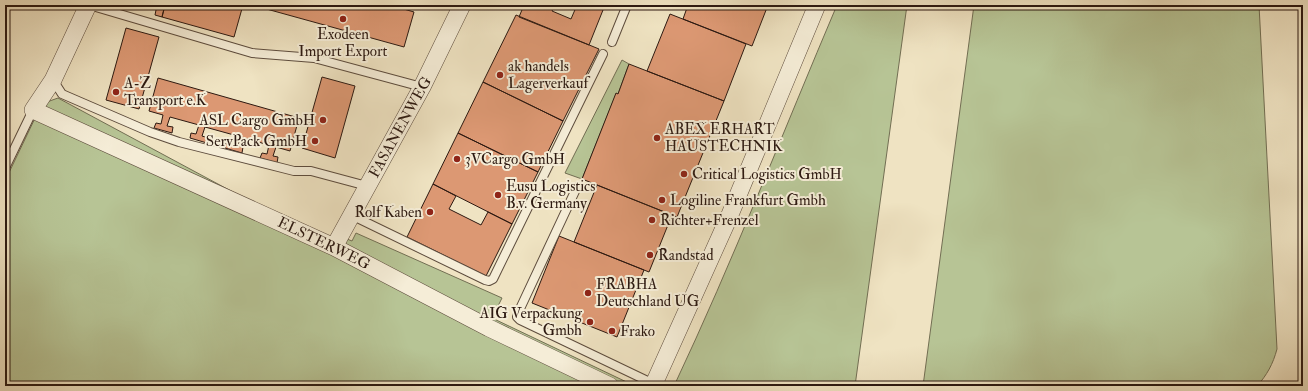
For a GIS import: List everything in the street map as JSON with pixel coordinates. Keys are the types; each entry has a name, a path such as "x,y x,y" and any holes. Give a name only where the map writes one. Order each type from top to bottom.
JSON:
{"street":[{"path":"33,110 53,80 89,5"},
{"name":"FASANENWEG","path":"334,246 422,87 462,5"},
{"path":"654,385 729,217 817,5"},
{"name":"ELSTERWEG","path":"33,110 334,246 489,328 610,386"}],"lane":[{"path":"89,5 252,53 314,58 422,87"},
{"path":"612,42 627,5"},
{"path":"351,215 485,280 489,281 493,279 603,54"},
{"path":"53,80 62,94 157,135 294,172 311,171 367,186"},
{"path":"5,168 33,110"},
{"path":"577,187 517,317 520,320 654,385"}],"green space":[{"path":"837,5 907,5 855,386 674,386 737,244"},
{"path":"974,5 1259,5 1277,349 1274,360 1264,378 1257,386 923,386"},
{"path":"622,60 629,64 582,179 565,173"},
{"path":"58,98 270,212 342,248 347,239 352,241 356,233 502,298 492,318 635,386 5,386 5,181 37,114 44,103"}],"building":[{"path":"157,5 165,5 162,17 155,15"},
{"path":"165,5 243,5 234,37 162,17"},
{"path":"252,5 390,5 414,12 404,47"},
{"path":"524,5 555,5 552,11 571,19 577,5 605,5 589,45 519,17"},
{"path":"688,5 768,5 752,46 683,19"},
{"path":"670,14 746,44 724,101 647,71"},
{"path":"516,15 599,49 563,121 483,82"},
{"path":"126,28 159,37 139,109 106,100"},
{"path":"629,64 724,101 677,217 582,179"},
{"path":"322,77 355,86 335,158 302,148"},
{"path":"158,78 299,118 290,151 276,147 273,156 278,157 277,163 260,158 262,153 267,154 269,145 240,137 238,146 243,147 242,153 225,148 226,143 231,144 234,135 205,127 202,136 208,138 207,143 190,138 191,133 196,134 199,125 170,117 167,126 173,127 172,133 154,128 156,123 161,124 163,115 149,111"},
{"path":"483,82 563,121 538,172 458,133"},
{"path":"458,133 538,172 512,224 433,184"},
{"path":"433,184 456,196 449,209 481,225 488,212 512,224 486,276 407,237"},
{"path":"597,185 672,215 649,272 574,242"},
{"path":"559,236 644,270 617,337 532,303"}],"place":[{"name":"Exodeen Import Export","path":"343,19"},
{"name":"ak handels Lagerverkauf","path":"500,75"},
{"name":"A-Z Transport e.K","path":"116,92"},
{"name":"ASL Cargo GmbH","path":"323,120"},
{"name":"ABEX ERHART HAUSTECHNIK","path":"657,138"},
{"name":"ServPack GmbH","path":"315,141"},
{"name":"3VCargo GmbH","path":"457,159"},
{"name":"Critical Logistics GmbH","path":"684,174"},
{"name":"Eusu Logistics B.v. Germany","path":"498,195"},
{"name":"Logiline Frankfurt Gmbh","path":"662,200"},
{"name":"Rolf Kaben","path":"430,212"},
{"name":"Richter+Frenzel","path":"652,220"},
{"name":"Randstad","path":"650,255"},
{"name":"FRABHA Deutschland UG","path":"588,293"},
{"name":"AIG Verpackung Gmbh","path":"590,322"},
{"name":"Frako","path":"612,331"}]}
